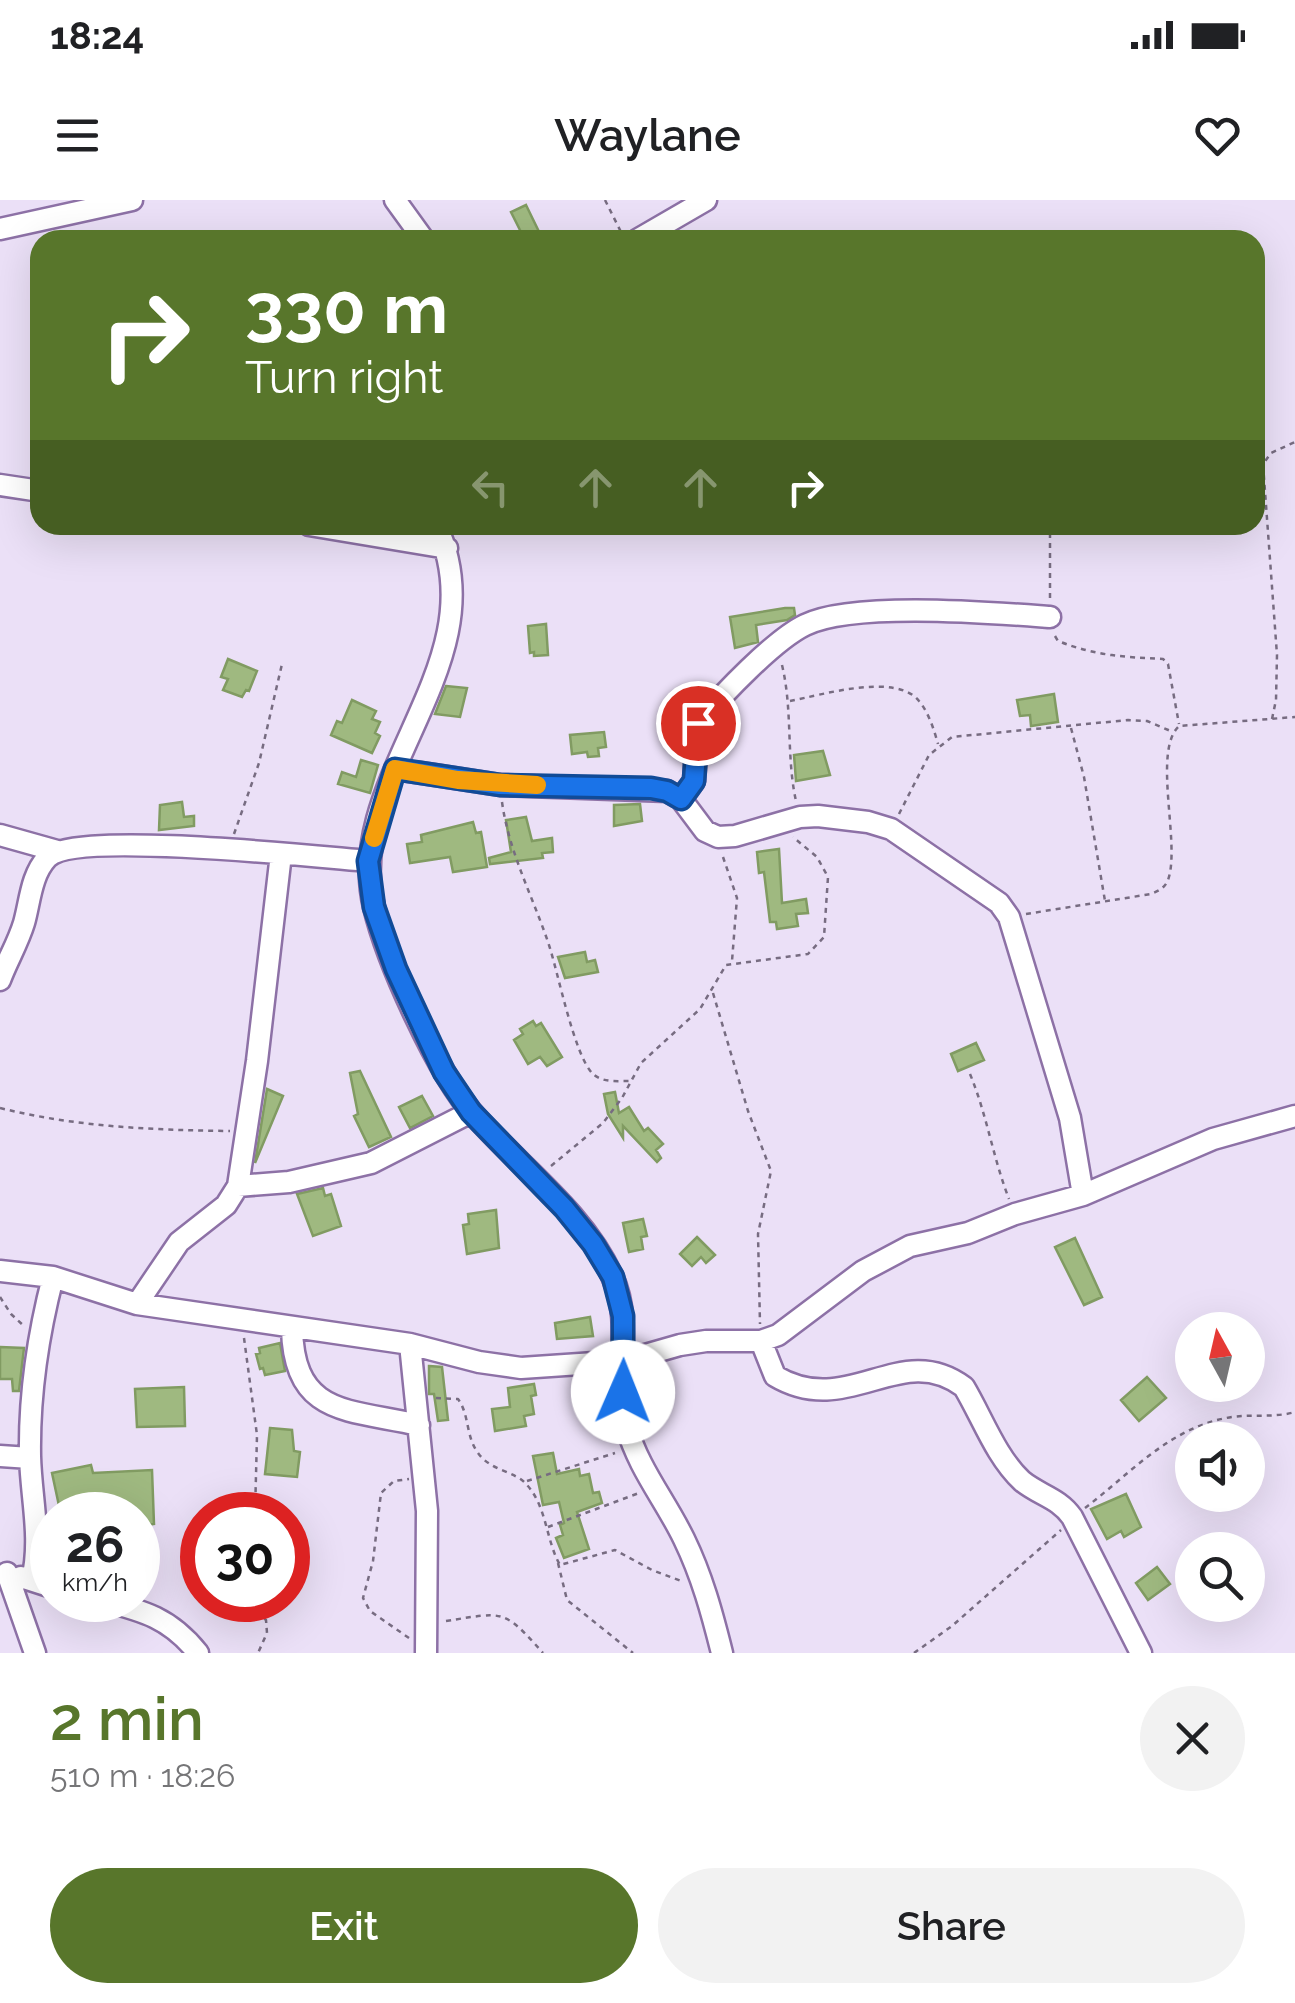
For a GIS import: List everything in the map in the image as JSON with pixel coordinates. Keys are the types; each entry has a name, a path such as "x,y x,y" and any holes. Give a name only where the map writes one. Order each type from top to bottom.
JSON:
{"street":[{"path":"0,229 132,200"},
{"path":"394,200 416,230"},
{"path":"654,230 706,200"},
{"path":"0,485 30,490"},
{"path":"369,535 447,548"},
{"path":"441,535 452,566 453,614 440,660 395,769 368,861 374,907 396,969 444,1072 471,1112 593,1244 613,1277 623,1316 624,1419 652,1487 682,1534 706,1588 722,1653"},
{"path":"681,799 694,781 698,723 778,646 807,624 854,614 898,611 1050,617"},
{"path":"395,769 500,785 667,791 681,799 696,822 718,837 800,817 857,820 891,829 999,903 1009,917 1070,1118 1083,1196"},
{"path":"0,835 58,850 108,845 228,849 368,861"},
{"path":"0,980 23,926 38,873 46,858 58,850"},
{"path":"138,1304 179,1242 226,1206 238,1186 281,854"},
{"path":"238,1186 289,1182 371,1163 471,1112"},
{"path":"0,1271 53,1277 138,1304 410,1344 479,1362 521,1368 624,1361 706,1341 761,1341 795,1324 863,1271 910,1246 1083,1196 1214,1139 1295,1116"},
{"path":"33,1492 30,1458 38,1338 53,1277"},
{"path":"292,1329 296,1371 315,1394 346,1410 418,1425"},
{"path":"761,1341 776,1376 805,1389 843,1390 908,1370 925,1370 964,1387 1012,1469 1023,1481 1061,1502 1072,1517 1141,1653"},
{"path":"410,1344 425,1477 426,1651"},
{"path":"0,1456 30,1458"},
{"path":"3,1572 30,1580"},
{"path":"3,1572 35,1653"},
{"path":"160,1618 182,1633 198,1653"}],"path":[{"path":"605,200 619,230"},
{"path":"1265,461 1270,453 1295,442"},
{"path":"1265,510 1276,655 1272,719"},
{"path":"1050,535 1050,617 1058,641 1121,659 1163,658 1168,664 1179,726"},
{"path":"778,646 790,701 789,756 800,817"},
{"path":"228,849 254,779 282,664"},
{"path":"790,701 861,688 904,690 918,698 939,746"},
{"path":"1009,917 1151,894 1168,881 1171,862 1168,785 1173,732 1179,726 1295,717"},
{"path":"891,829 920,770 952,736 1147,720 1173,732"},
{"path":"1071,726 1084,777 1105,902"},
{"path":"500,785 510,846 548,941 581,1053 598,1078 632,1081"},
{"path":"536,1179 602,1123 655,1048 691,1018 712,992 722,970 732,962 808,954 824,938 828,877 818,857 774,826"},
{"path":"718,837 737,898 732,962"},
{"path":"712,992 771,1171 758,1234 761,1341"},
{"path":"970,1074 990,1126 999,1173 1015,1214"},
{"path":"0,1108 51,1121 112,1128 247,1131"},
{"path":"0,1297 11,1314 38,1338"},
{"path":"242,1322 257,1435 256,1492"},
{"path":"414,1402 458,1398 480,1456 498,1470 526,1482 634,1448"},
{"path":"914,1653 1029,1562 1072,1517 1152,1452 1194,1428 1230,1418 1295,1412"},
{"path":"425,1477 394,1481 382,1493 373,1561 363,1598 370,1611 426,1651"},
{"path":"526,1482 547,1527 567,1600 632,1653"},
{"path":"547,1527 652,1487"},
{"path":"558,1563 615,1550 652,1570 706,1588"},
{"path":"425,1625 500,1614 510,1618 543,1653"},
{"path":"258,1653 266,1622"}],"building":[{"path":"526,205 538,230 520,230 511,212"},
{"path":"794,608 795,615 756,625 758,642 735,648 730,617"},
{"path":"546,624 548,655 534,656 534,652 530,653 528,626"},
{"path":"228,659 257,671 249,691 242,697 223,690 228,679 221,677"},
{"path":"446,686 467,688 460,717 435,714"},
{"path":"1054,694 1058,722 1031,726 1030,715 1020,716 1017,700"},
{"path":"352,700 376,711 372,719 380,722 375,733 380,736 372,753 331,735 337,721 342,723"},
{"path":"604,732 606,747 598,748 599,756 588,757 587,752 572,754 570,735"},
{"path":"823,751 830,775 796,781 794,755"},
{"path":"361,760 378,765 370,793 338,784 342,772 356,777"},
{"path":"182,802 184,817 194,816 194,826 159,830 160,805"},
{"path":"640,804 642,821 614,826 614,805"},
{"path":"526,817 532,841 552,838 553,852 542,853 543,858 490,864 489,858 511,852 506,820"},
{"path":"473,822 476,833 481,832 487,867 453,872 450,857 410,863 407,844 422,842 421,835"},
{"path":"779,849 782,903 806,899 808,913 796,914 798,926 777,929 776,922 770,922 764,872 759,873 757,852"},
{"path":"585,952 587,962 595,960 598,972 565,978 558,957"},
{"path":"533,1021 536,1026 541,1023 562,1057 547,1066 540,1057 528,1064 514,1040 523,1034 520,1029"},
{"path":"976,1043 984,1060 958,1071 951,1054"},
{"path":"360,1071 391,1137 369,1147 354,1116 358,1114 350,1073"},
{"path":"267,1089 283,1096 255,1163"},
{"path":"615,1092 619,1113 629,1107 644,1131 648,1128 663,1144 656,1150 661,1158 657,1162 623,1126 623,1138 608,1114 604,1094"},
{"path":"422,1096 433,1116 410,1128 399,1107"},
{"path":"323,1188 325,1196 331,1194 341,1226 313,1236 297,1194"},
{"path":"496,1210 499,1248 467,1254 463,1225 469,1224 468,1214"},
{"path":"643,1219 647,1236 641,1237 643,1249 629,1252 623,1223"},
{"path":"697,1237 715,1255 706,1263 701,1257 692,1266 680,1254"},
{"path":"1075,1238 1102,1297 1084,1305 1055,1247"},
{"path":"590,1317 593,1336 557,1339 555,1323"},
{"path":"280,1343 285,1371 265,1375 256,1354 260,1353 259,1348"},
{"path":"0,1347 24,1348 19,1391 13,1391 12,1379 0,1379"},
{"path":"429,1366 442,1367 448,1420 438,1421 434,1394 429,1394"},
{"path":"1147,1377 1166,1398 1139,1421 1121,1400"},
{"path":"534,1384 534,1414 524,1416 526,1426 495,1431 492,1409 510,1407 508,1388"},
{"path":"184,1387 185,1426 137,1427 135,1389"},
{"path":"270,1428 292,1430 294,1451 300,1452 297,1477 265,1474"},
{"path":"553,1453 557,1474 579,1469 580,1476 589,1474 593,1493 599,1492 602,1503 577,1512 589,1549 564,1558 556,1538 563,1535 560,1525 564,1523 559,1502 543,1505 533,1456"},
{"path":"91,1465 93,1473 152,1470 153,1492 56,1492 52,1473"},
{"path":"1126,1494 1141,1527 1124,1537 1121,1531 1107,1539 1091,1509"},
{"path":"1157,1567 1170,1584 1148,1600 1136,1583"}],"slow traffic":[{"path":"374,838 395,769 500,785 537,785"}],"route":[{"path":"623,1392 623,1316 613,1277 564,1208 471,1112 444,1072 396,969 374,907 368,861 395,769 500,785 651,788 681,799 694,781 698,723"}]}
